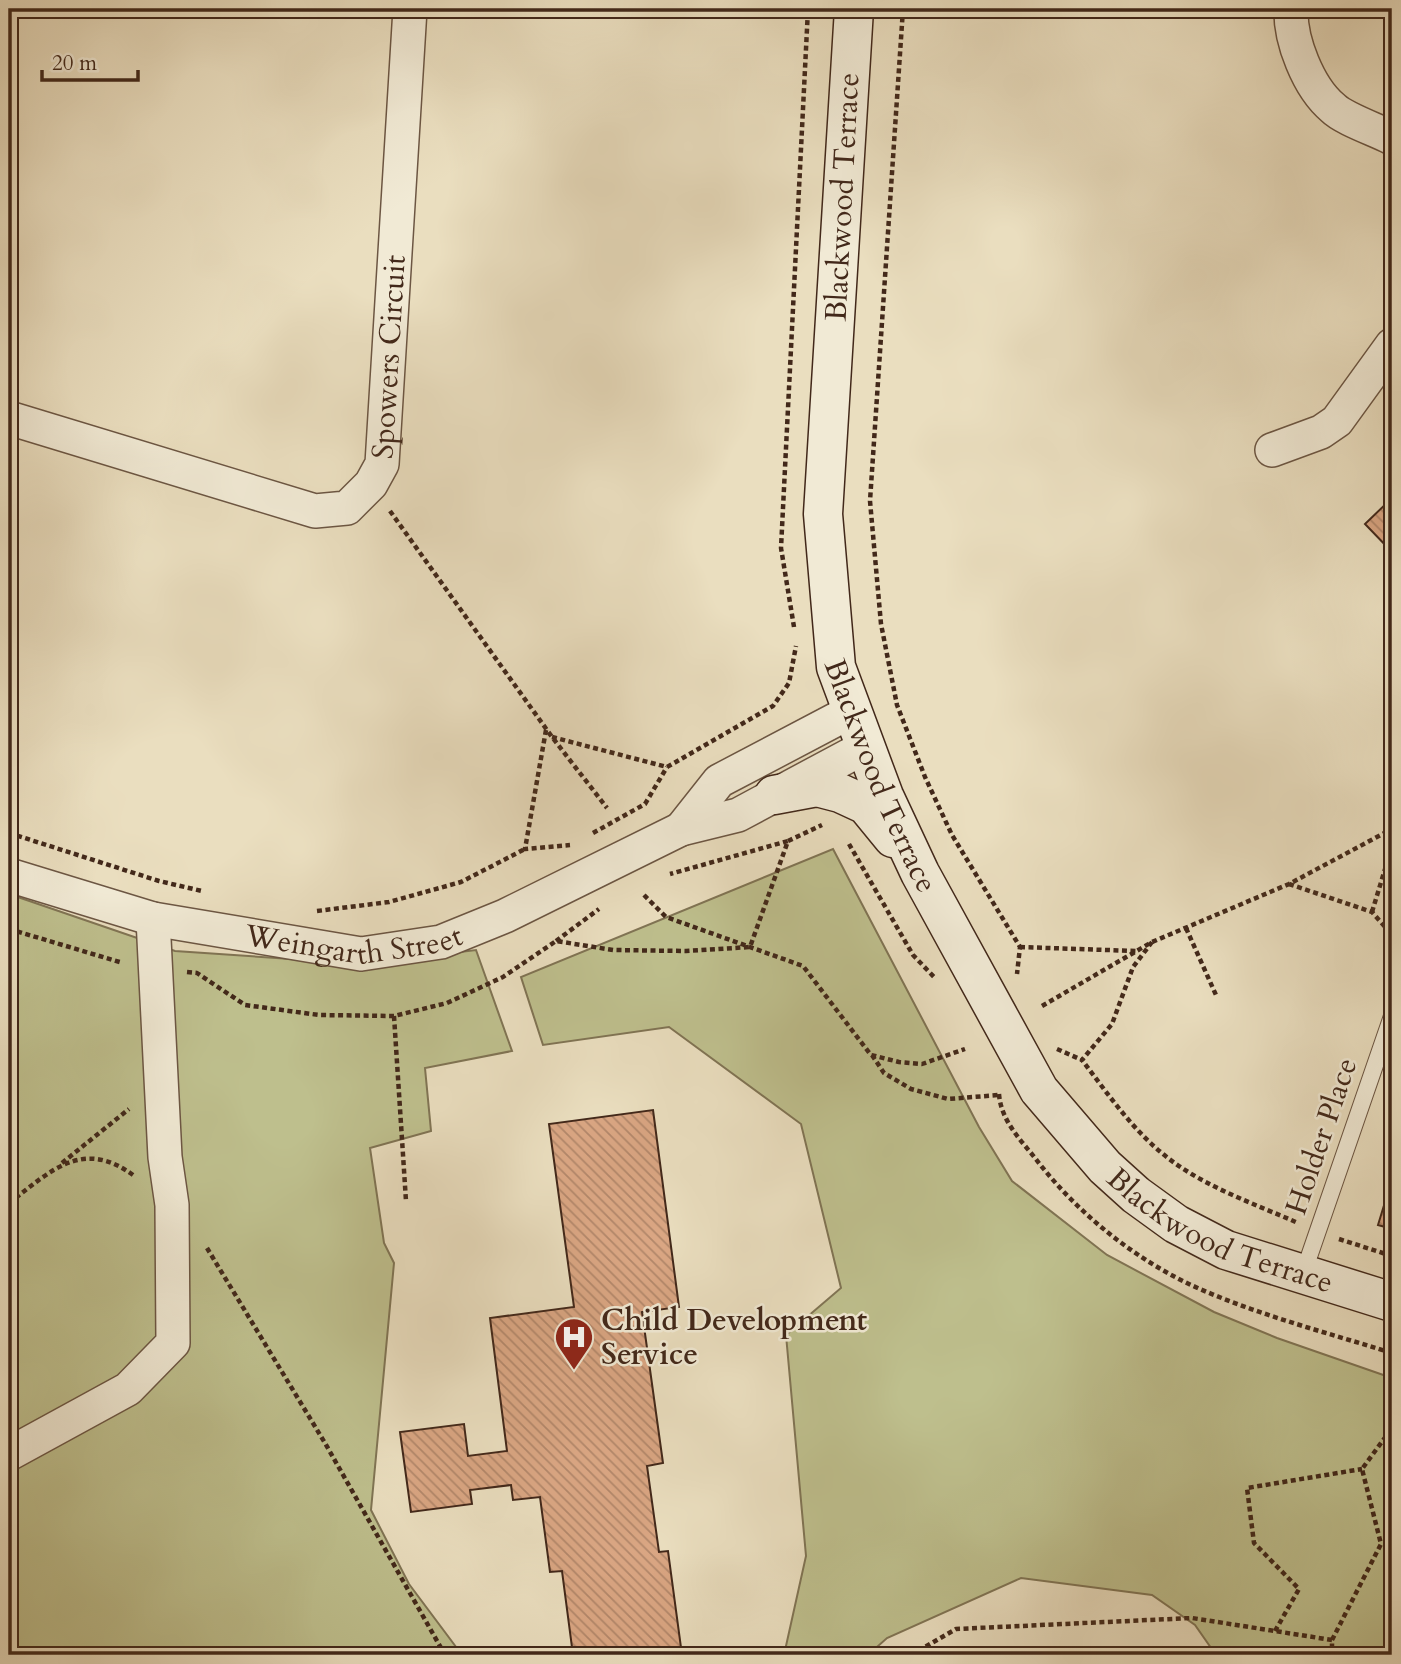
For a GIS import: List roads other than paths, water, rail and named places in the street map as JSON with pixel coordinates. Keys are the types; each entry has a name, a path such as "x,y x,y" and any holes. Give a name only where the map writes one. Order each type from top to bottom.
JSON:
{"street":[{"name":"Spowers Circuit","path":"9,418 316,511 347,508 371,484 383,464 410,9"},
{"name":"Blackwood Terrace","path":"854,9 823,514 836,667 884,796 920,873 1040,1090 1105,1167 1136,1195 1176,1224 1226,1250 1392,1302"},
{"path":"1291,9 1290,22 1299,56 1314,85 1333,109 1392,138"},
{"path":"1272,450 1321,432 1337,422 1392,345"},
{"name":"Weingarth Street","path":"681,829 719,780 852,711"},
{"name":"Weingarth Street","path":"9,875 153,919 361,954 441,942 505,916 681,829 738,815 865,747"},
{"path":"774,795 817,786 866,805 920,873"},
{"path":"9,1454 128,1389 173,1343 172,1205 164,1157 153,919"}],"lane":[{"name":"Holder Place","path":"1303,1275 1392,1016"}],"place":[{"name":"Child Development Service","path":"574,1371"}]}
